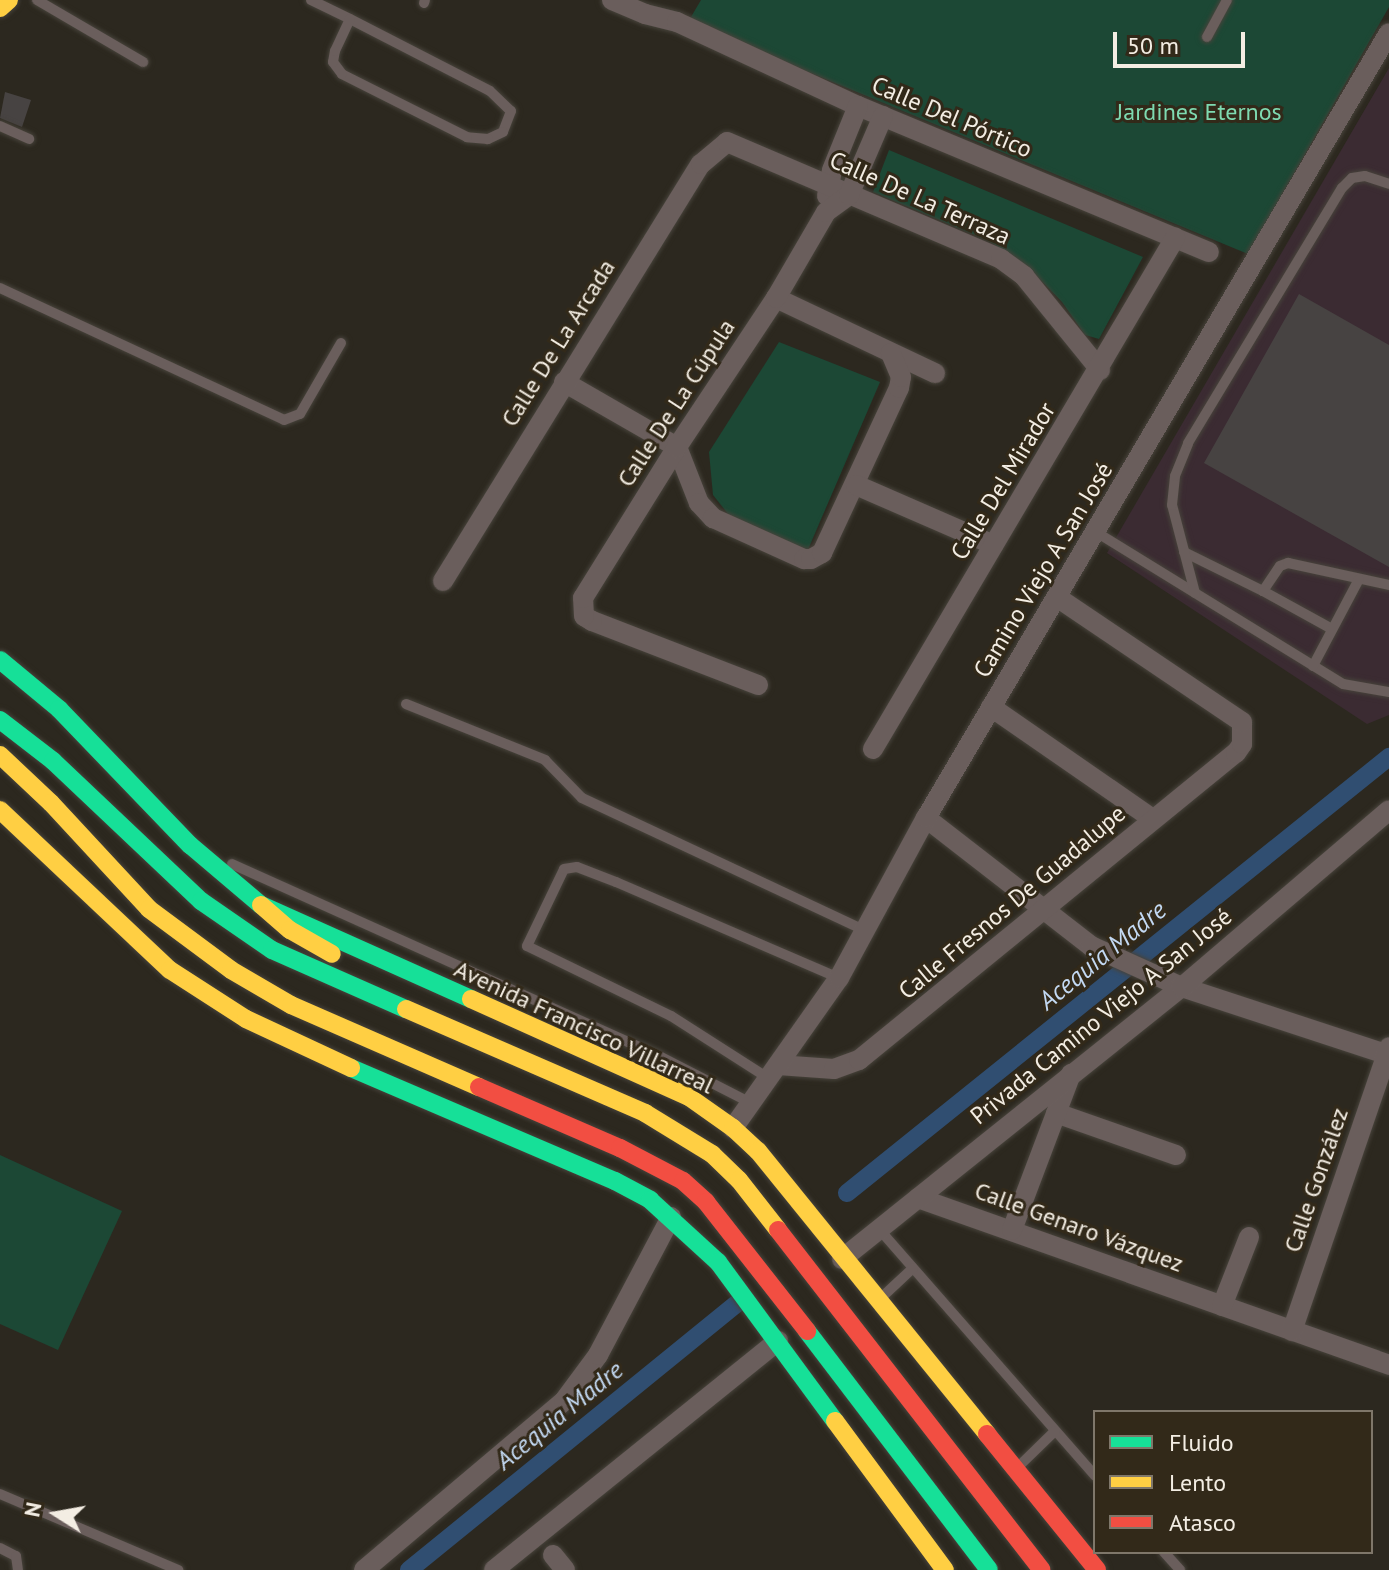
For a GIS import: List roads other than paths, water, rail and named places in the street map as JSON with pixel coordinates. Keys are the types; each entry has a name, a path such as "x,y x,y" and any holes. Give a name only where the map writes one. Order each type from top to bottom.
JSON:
{"main road":[{"path":"0,8 9,0"},
{"name":"Avenida Francisco Villarreal","path":"0,660 59,709 190,845 261,905 689,1097 733,1128 758,1151 842,1259 1097,1570"},
{"path":"0,720 53,761 201,901 272,950 683,1132 739,1180 1042,1570"},
{"path":"0,755 51,803 149,909 231,970 302,1011 620,1148 683,1181 706,1202 750,1256 989,1570"},
{"path":"0,810 170,970 246,1019 345,1066 615,1181 650,1200 718,1262 945,1570"},
{"path":"261,905 290,930 530,1065"}],"street":[{"name":"Calle Del Pórtico","path":"612,0 645,14 677,22 858,106 1209,252"},
{"path":"668,0 677,22"},
{"name":"Camino Viejo A San José","path":"733,1128 839,978 926,818 1389,33"},
{"name":"Calle De La Cúpula","path":"826,212 827,186 858,106"},
{"path":"849,195 883,116"},
{"name":"Calle De La Terraza","path":"727,142 739,144 827,186 977,246 1001,259 1024,276 1100,370"},
{"name":"Calle De La Arcada","path":"443,581 701,164 717,146 727,142"},
{"name":"Calle De La Cúpula","path":"758,685 592,621 584,616 583,598 677,447 776,298 826,212 849,195"},
{"name":"Calle Del Mirador","path":"873,749 1100,370 1175,238"},
{"path":"776,298 935,373"},
{"path":"564,382 677,447 699,503 713,518 804,559 822,553 899,388 901,377 891,353"},
{"path":"856,485 994,545"},
{"name":"Calle Fresnos De Guadalupe","path":"773,1072 834,1069 859,1060 1236,753 1245,734 1242,722 1058,598"},
{"path":"991,707 1153,819"},
{"name":"Privada Camino Viejo A San José","path":"842,1259 1182,987 1389,810"},
{"path":"926,818 1069,933 1120,960 1182,987 1388,1052"},
{"name":"Calle González","path":"1292,1331 1388,1052"},
{"path":"1012,1230 1071,1074"},
{"path":"1056,1113 1176,1155"},
{"name":"Calle Genaro Vázquez","path":"918,1198 1389,1365"},
{"path":"364,1570 564,1401 598,1355 671,1217"},
{"path":"1222,1306 1249,1237"},
{"path":"494,1570 778,1341"}],"lane":[{"path":"37,0 143,62"},
{"path":"311,0 350,19 490,91 511,111 503,132 488,139 467,137 342,74 333,62 350,19"},
{"path":"1207,37 1227,0"},
{"path":"0,126 29,139"},
{"path":"1195,593 1172,505 1175,476 1188,443 1342,188 1352,178 1365,176 1389,184"},
{"path":"0,288 284,420 300,414 341,343"},
{"path":"1096,532 1343,684 1389,692"},
{"path":"1184,552 1332,629"},
{"path":"1263,591 1280,566 1288,563 1389,585"},
{"path":"1313,666 1359,579"},
{"path":"406,704 545,760 582,798 866,931"},
{"path":"190,845 659,1056 751,1103"},
{"path":"773,1072 671,1016 527,946 564,869 577,867 616,882 839,978"},
{"path":"879,1229 1093,1474"},
{"path":"877,1302 913,1268"},
{"path":"1015,1470 1055,1431"},
{"path":"0,1494 178,1570"},
{"path":"0,1548 16,1556 18,1570"},
{"path":"1166,1554 1180,1570"}],"waterway":[{"name":"Acequia Madre","path":"847,1193 1389,757"},
{"name":"Acequia Madre","path":"409,1570 741,1300"}],"park label":[{"name":"Jardines Eternos","path":"1199,112"}]}
